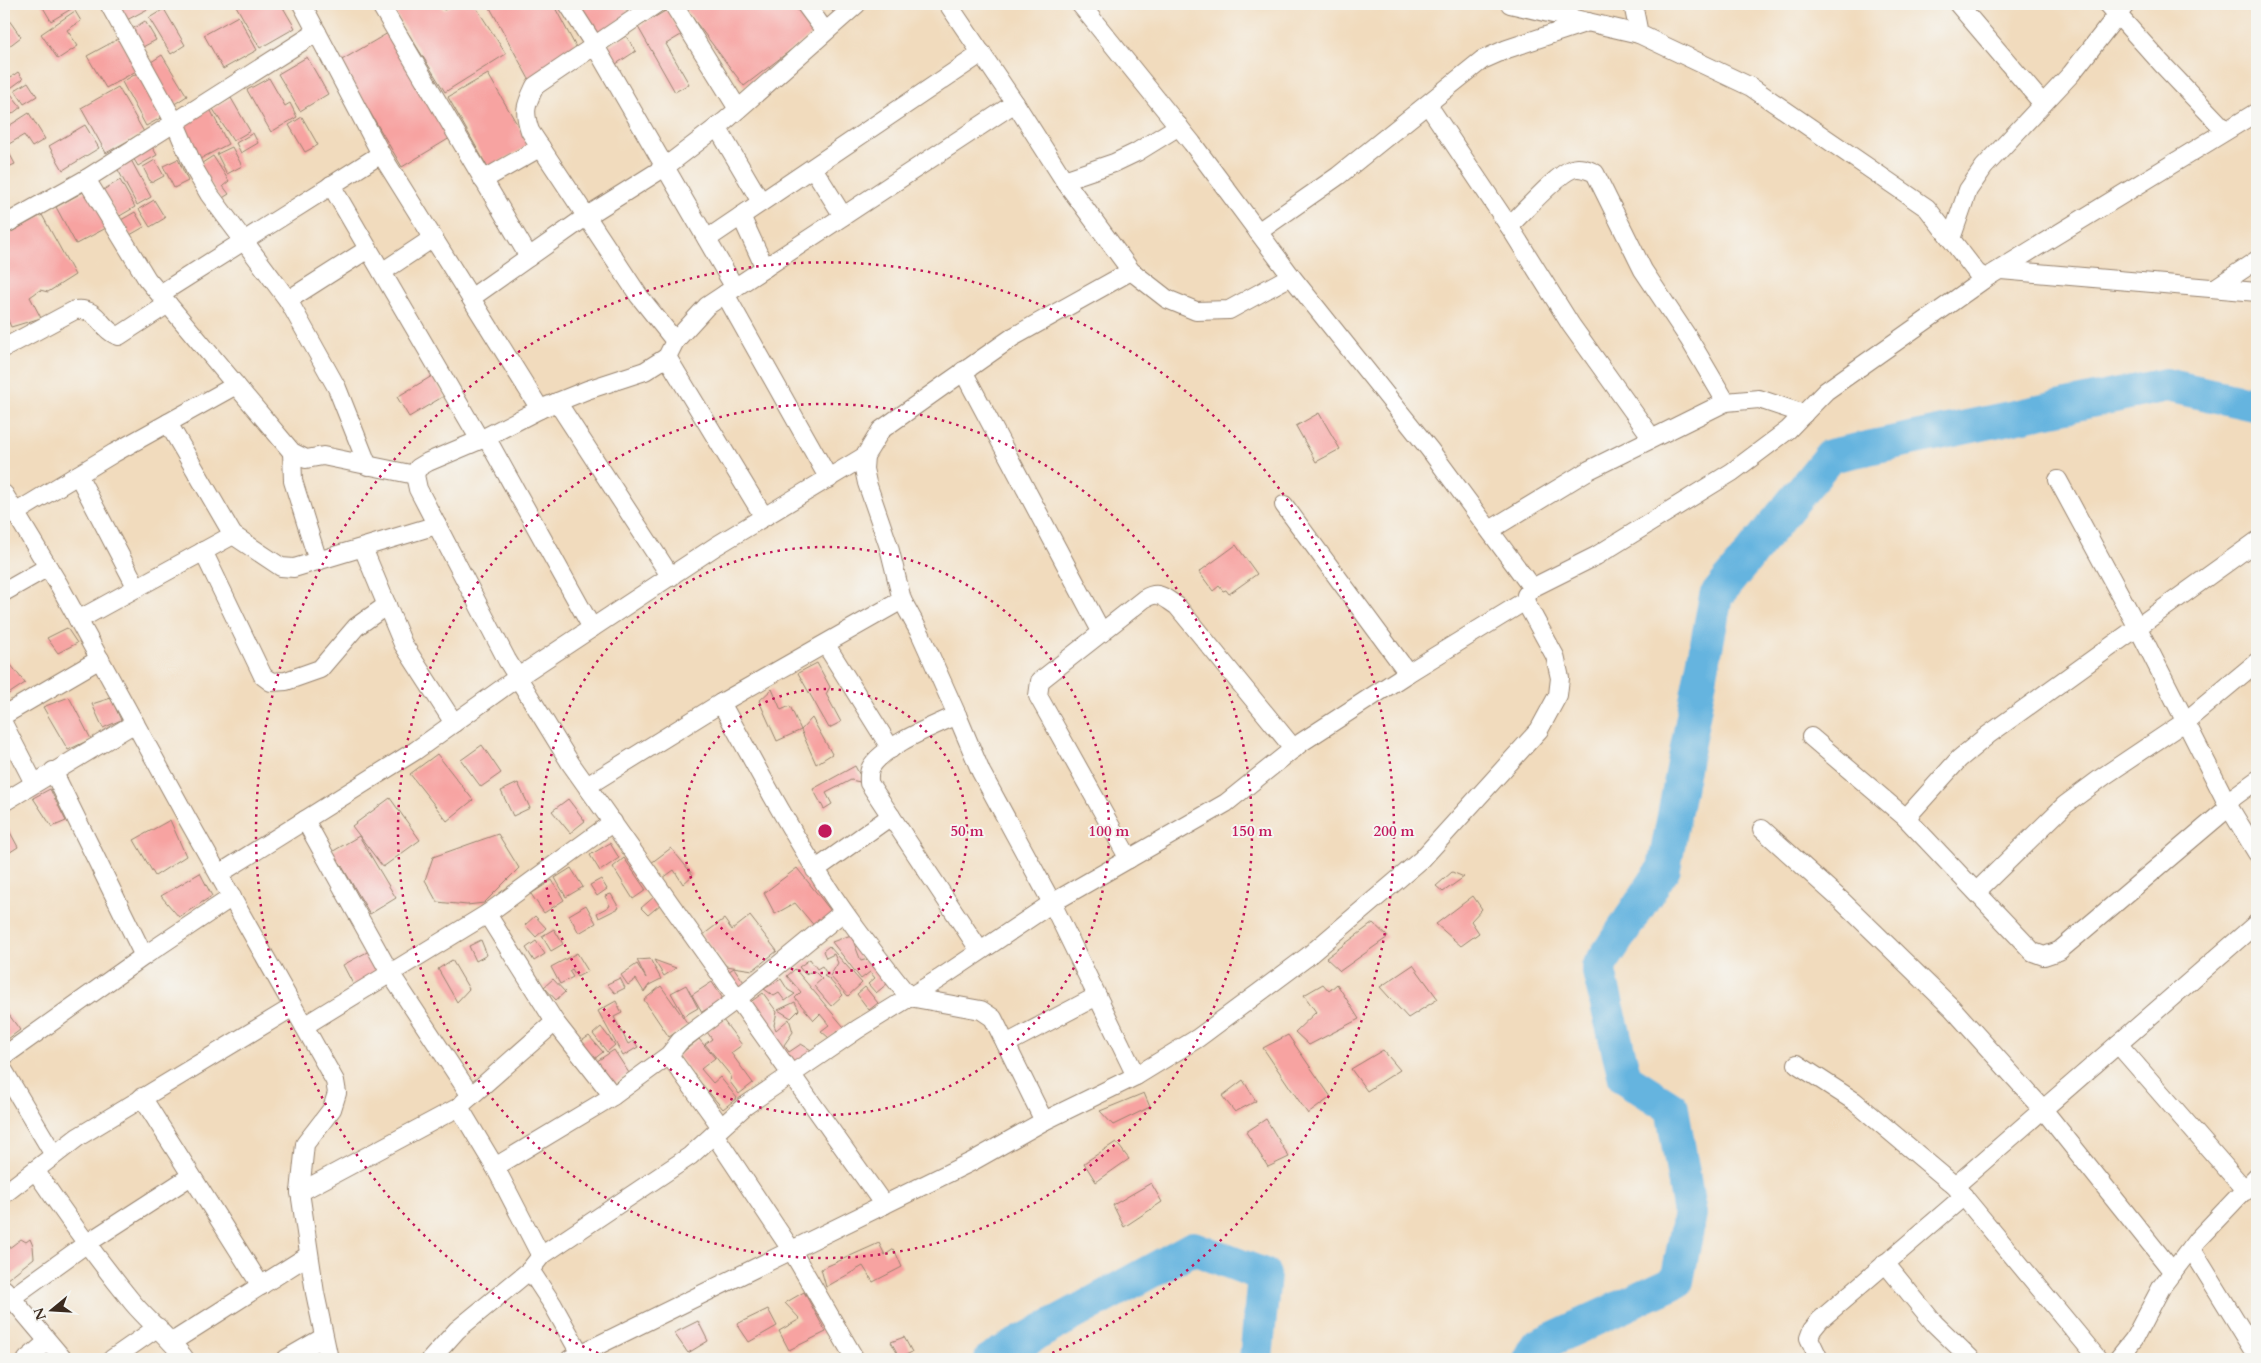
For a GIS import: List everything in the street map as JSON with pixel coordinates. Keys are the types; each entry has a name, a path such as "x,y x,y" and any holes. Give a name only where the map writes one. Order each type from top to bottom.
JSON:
{"street":[{"path":"109,4 175,123 204,186 243,242 288,300 337,388 368,466"},
{"path":"302,4 381,154 540,409"},
{"path":"380,4 529,257"},
{"path":"568,4 595,46 707,239 730,291 829,479"},
{"path":"656,4 535,86 525,106 526,118 530,131 639,296 671,349 764,518"},
{"path":"672,4 738,109"},
{"path":"805,4 825,31"},
{"path":"471,298 587,216 665,167 717,127 856,4"},
{"path":"948,4 1064,180 1131,271 1167,299 1196,311 1229,310 1291,276"},
{"path":"530,1270 553,1306 578,1358 973,1161 1044,1121 1136,1076 1198,1038 1307,957 1422,859 1539,730 1558,695 1560,678 1555,656 1528,595 1490,530 1418,435 1291,276 1179,126 1080,4"},
{"path":"1510,4 1639,34 1751,87 1927,208 1977,273 2257,292"},
{"path":"1633,4 1639,34"},
{"path":"1958,4 2043,104"},
{"path":"1951,239 1968,190 1984,167 2071,74 2117,8 2162,64 2225,130"},
{"path":"1258,232 1338,176 1482,60 1507,49 1589,22"},
{"path":"4,225 86,179 317,32"},
{"path":"707,239 982,53"},
{"path":"884,1205 571,764 518,677 418,489 415,475 418,468 428,462 483,439 540,409 646,371 671,349 707,306 1015,103"},
{"path":"1428,105 1509,226 1571,325 1652,438"},
{"path":"431,1359 457,1330 530,1270 541,1256 690,1156 745,1106 790,1075 1052,903 1226,803 1294,749 1528,595 1596,556 1732,472 1788,430 1826,391 1993,274 2257,112"},
{"path":"1064,180 1114,164 1179,126"},
{"path":"717,127 761,202"},
{"path":"483,180 541,147"},
{"path":"4,348 75,310 85,309 94,314 113,335 118,336 164,299 243,242 381,154"},
{"path":"813,168 843,216"},
{"path":"1509,226 1562,175 1573,168 1595,173 1643,270 1689,339 1726,402"},
{"path":"86,179 147,279 292,452 306,459 323,456 415,475"},
{"path":"331,185 483,439 592,628"},
{"path":"741,216 765,268"},
{"path":"382,272 433,238"},
{"path":"288,300 368,249"},
{"path":"2215,288 2257,260"},
{"path":"219,874 415,751 518,677 670,577 865,456 881,430 963,371 1013,338 1131,271"},
{"path":"963,371 1102,633"},
{"path":"236,385 78,475 7,502 48,567 336,1081 337,1093 332,1109 305,1144 300,1192 309,1255 328,1359"},
{"path":"1490,530 1589,470 1726,402 1759,399 1804,414"},
{"path":"557,402 670,577"},
{"path":"168,423 233,535 281,567 294,568 437,526"},
{"path":"292,452 293,481 318,561"},
{"path":"865,456 864,469 867,484 889,547 902,600 922,635 981,772 1052,903 1136,1076"},
{"path":"78,475 137,588"},
{"path":"2058,480 2137,626 2228,804 2257,853"},
{"path":"1284,505 1408,673"},
{"path":"78,620 233,535"},
{"path":"1906,818 1959,759 1988,735 2257,541"},
{"path":"363,548 403,644 454,723"},
{"path":"203,552 264,676 271,682 286,681 320,669 356,627 387,605"},
{"path":"4,592 48,567"},
{"path":"1130,859 1038,696 1040,681 1144,599 1153,594 1158,594 1177,606 1294,749"},
{"path":"587,786 720,703 826,645 902,600"},
{"path":"826,645 891,749"},
{"path":"4,715 100,659"},
{"path":"1977,891 2065,805 2104,776 2186,721 2257,662"},
{"path":"720,703 787,823 843,912 909,997 981,1010 993,1018 1044,1121"},
{"path":"957,715 912,736 891,749 872,766 869,774 870,783 980,951"},
{"path":"4,802 135,723"},
{"path":"4,725 34,783"},
{"path":"1811,737 1906,818 2033,952 2044,956 2059,951 2257,780"},
{"path":"54,771 144,956"},
{"path":"816,870 891,816"},
{"path":"305,820 390,974 465,1101 495,1167 541,1256"},
{"path":"304,1026 487,914 613,822"},
{"path":"1762,829 1843,902 1952,1008 2042,1108 2173,1272"},
{"path":"4,1056 144,956 232,897"},
{"path":"495,1167 612,1096 669,1055 680,1041 737,999 843,912"},
{"path":"487,914 555,1022 612,1096"},
{"path":"1819,1359 1809,1338 1812,1330 1820,1320 1885,1263 2042,1108 2257,923"},
{"path":"1006,1044 1097,996"},
{"path":"4,1194 78,1137 293,1006"},
{"path":"300,1192 465,1101 555,1022"},
{"path":"2118,1044 2252,1184 2191,1248 2162,1286 2134,1339 2118,1359"},
{"path":"669,1055 792,1251 854,1359"},
{"path":"1797,1064 1854,1101 1959,1191 2098,1359"},
{"path":"4,1071 54,1155"},
{"path":"142,1098 261,1286"},
{"path":"34,1170 86,1244 135,1305 172,1342 185,1359"},
{"path":"63,1359 7,1293 191,1176"},
{"path":"2191,1248 2257,1355"},
{"path":"172,1342 309,1255"},
{"path":"1885,1263 1934,1323 1970,1359"},
{"path":"112,1359 158,1328"},
{"path":"286,1359 324,1337"},
{"path":"27,1359 47,1342"}],"building":[{"path":"41,4 75,4 76,6 51,21"},
{"path":"116,4 157,4 125,21"},
{"path":"235,4 281,4 295,28 260,48"},
{"path":"390,4 440,4 444,10 454,4 474,4 506,54 445,92"},
{"path":"488,4 553,4 577,49 530,81"},
{"path":"576,4 622,4 629,14 596,36"},
{"path":"682,4 798,4 817,30 744,86"},
{"path":"827,4 851,4 836,16"},
{"path":"164,9 185,45 171,54 149,18"},
{"path":"667,10 681,35 666,44 689,84 675,92 638,27"},
{"path":"75,11 81,21 67,30 78,46 58,59 41,34"},
{"path":"6,16 21,37 4,50 4,18"},
{"path":"238,16 257,50 223,69 204,35"},
{"path":"145,21 156,40 139,49 129,31"},
{"path":"388,33 450,138 402,167 340,61"},
{"path":"626,36 636,51 616,64 606,48"},
{"path":"120,38 138,70 106,88 87,56"},
{"path":"162,55 187,96 173,105 148,64"},
{"path":"307,57 328,94 300,111 278,74"},
{"path":"141,71 166,115 146,126 122,82"},
{"path":"18,72 23,79 8,90 21,107 4,120 4,82"},
{"path":"488,74 529,145 488,168 448,97"},
{"path":"269,78 285,106 290,103 297,117 271,132 247,90"},
{"path":"28,82 37,96 24,104 15,90"},
{"path":"118,87 144,132 106,153 81,108"},
{"path":"231,98 250,131 233,141 213,109"},
{"path":"210,109 228,144 198,160 179,125"},
{"path":"29,113 45,139 32,147 24,135 9,144 4,134 4,129"},
{"path":"302,117 318,145 305,152 289,125"},
{"path":"85,125 99,148 63,170 49,146"},
{"path":"253,133 258,143 241,153 236,143"},
{"path":"151,145 157,155 138,166 132,156"},
{"path":"6,147 15,164 4,169 4,148"},
{"path":"232,147 242,166 227,174 217,154"},
{"path":"213,156 229,181 223,186 229,194 221,199 199,165"},
{"path":"178,159 188,181 174,188 163,166"},
{"path":"131,160 151,197 137,205 117,168"},
{"path":"155,160 164,176 151,183 143,167"},
{"path":"120,180 135,207 118,217 103,190"},
{"path":"87,190 108,227 76,244 56,207"},
{"path":"154,200 165,218 150,227 139,209"},
{"path":"135,212 144,227 130,235 121,220"},
{"path":"42,215 75,275 48,292 40,290 30,297 41,318 11,327 4,311 4,236"},
{"path":"432,376 444,396 409,417 397,397"},
{"path":"1319,413 1340,449 1316,462 1296,426"},
{"path":"1236,545 1257,574 1229,594 1219,586 1213,591 1199,572"},
{"path":"67,628 77,643 58,653 47,638"},
{"path":"4,656 25,683 7,695 4,692"},
{"path":"817,663 830,687 826,694 841,722 829,728 798,673"},
{"path":"772,689 781,710 790,706 801,730 777,741 759,701"},
{"path":"69,697 91,739 68,750 43,707"},
{"path":"111,698 121,720 103,728 92,704"},
{"path":"812,718 832,754 816,764 801,730"},
{"path":"482,745 501,773 481,787 461,760"},
{"path":"437,754 473,800 447,821 410,774"},
{"path":"855,766 864,783 851,780 826,793 832,804 824,809 813,789"},
{"path":"518,783 530,808 513,816 501,791"},
{"path":"50,789 66,821 52,827 33,798"},
{"path":"390,798 420,840 383,867 352,826"},
{"path":"568,799 585,821 570,833 552,811"},
{"path":"170,820 186,856 155,876 134,840"},
{"path":"4,821 18,847 4,856"},
{"path":"498,834 519,868 484,903 467,905 437,902 425,880 433,857"},
{"path":"359,836 396,898 370,914 340,863 330,853"},
{"path":"610,843 619,858 600,871 590,855"},
{"path":"671,848 693,875 683,884 674,870 663,878 651,863"},
{"path":"624,858 646,890 633,899 613,867"},
{"path":"571,868 583,887 566,897 555,878"},
{"path":"797,868 835,916 816,928 795,903 775,914 764,893"},
{"path":"1452,872 1464,877 1443,892 1436,886"},
{"path":"200,873 212,896 179,917 161,896"},
{"path":"601,879 607,889 597,896 590,885"},
{"path":"552,880 564,900 544,913 531,894"},
{"path":"611,894 619,908 599,918 597,913 610,906 605,896"},
{"path":"655,896 661,904 648,915 641,908"},
{"path":"1473,896 1482,909 1471,921 1479,933 1461,946 1436,924"},
{"path":"586,905 596,923 579,933 569,915"},
{"path":"535,916 546,928 536,937 525,925"},
{"path":"750,916 777,951 753,970 726,966 703,935 724,919 732,930"},
{"path":"1373,923 1388,937 1340,971 1326,958"},
{"path":"554,929 563,944 551,951 542,936"},
{"path":"851,935 861,961 868,959 888,983 876,993 868,984 875,978 870,972 861,979 832,942"},
{"path":"481,940 487,955 476,961 469,946"},
{"path":"536,941 545,954 534,961 526,948"},
{"path":"829,946 862,983 848,996 830,976 838,963 834,954 826,958 823,951"},
{"path":"369,951 380,971 354,986 343,965"},
{"path":"577,953 588,971 577,977 572,969 569,971 573,977 560,984 551,967"},
{"path":"650,959 661,979 649,985 644,992 636,979 628,985 621,975 637,964 646,978 637,960"},
{"path":"810,959 817,969 822,966 827,974 824,976 843,995 831,1006 814,986 822,979 814,971 805,974 799,967"},
{"path":"452,960 469,989 457,1002 438,969"},
{"path":"654,960 676,968 664,976"},
{"path":"1413,965 1438,999 1408,1018 1380,987"},
{"path":"734,968 746,985 738,991 726,973"},
{"path":"795,969 844,1027 829,1038 821,1031 829,1025 820,1014 814,1020 795,998 801,992 787,976"},
{"path":"620,978 625,988 615,993 607,984"},
{"path":"553,979 565,992 556,1000 544,987"},
{"path":"781,979 788,990 795,994 785,1001 779,993 774,996 764,989"},
{"path":"712,982 723,999 702,1012 692,995"},
{"path":"1323,984 1329,991 1337,984 1359,1019 1309,1045 1295,1032 1316,1012 1304,995"},
{"path":"686,985 698,1008 684,1016 671,993"},
{"path":"661,986 688,1024 669,1037 644,1000"},
{"path":"865,987 878,1003 869,1010 857,994"},
{"path":"763,993 777,1012 774,1025 776,1030 789,1019 793,1032 784,1045 789,1052 801,1044 813,1051 792,1065 749,1003"},
{"path":"616,1001 622,1013 614,1017 628,1044 634,1041 638,1047 623,1056 598,1011"},
{"path":"795,1002 799,1010 791,1018 778,1010"},
{"path":"4,1008 20,1030 4,1042"},
{"path":"723,1020 742,1045 731,1053 753,1083 739,1094 730,1082 731,1076 705,1044 712,1039 707,1032"},
{"path":"601,1027 615,1045 607,1052 593,1034"},
{"path":"1288,1035 1331,1097 1308,1114 1263,1048"},
{"path":"589,1036 603,1052 593,1060 577,1044"},
{"path":"699,1039 715,1058 701,1069 713,1083 720,1077 737,1098 723,1109 678,1056"},
{"path":"614,1050 629,1073 610,1086 594,1063"},
{"path":"1383,1050 1400,1070 1367,1091 1351,1069"},
{"path":"1243,1080 1256,1101 1235,1112 1222,1096"},
{"path":"1144,1093 1150,1107 1113,1125 1100,1111"},
{"path":"1266,1119 1289,1157 1268,1167 1246,1132"},
{"path":"1116,1142 1129,1159 1096,1182 1084,1163"},
{"path":"1151,1183 1162,1202 1124,1227 1113,1205"},
{"path":"21,1239 26,1242 30,1239 34,1258 6,1280 4,1276 4,1252"},
{"path":"879,1243 885,1255 894,1249 902,1267 873,1282 863,1266 826,1287 821,1269"},
{"path":"804,1292 826,1332 789,1350 779,1331 800,1319 785,1303"},
{"path":"768,1309 777,1326 749,1342 737,1324"},
{"path":"698,1321 708,1341 688,1353 674,1333"},
{"path":"904,1337 912,1352 900,1358 891,1342"}],"waterway":[{"path":"1530,1359 1537,1346 1677,1281 1690,1214 1672,1108 1625,1078 1598,968 1664,868 1716,596 1830,456 2166,385 2257,405"},
{"path":"991,1359 1193,1248 1264,1275 1256,1359"}]}
